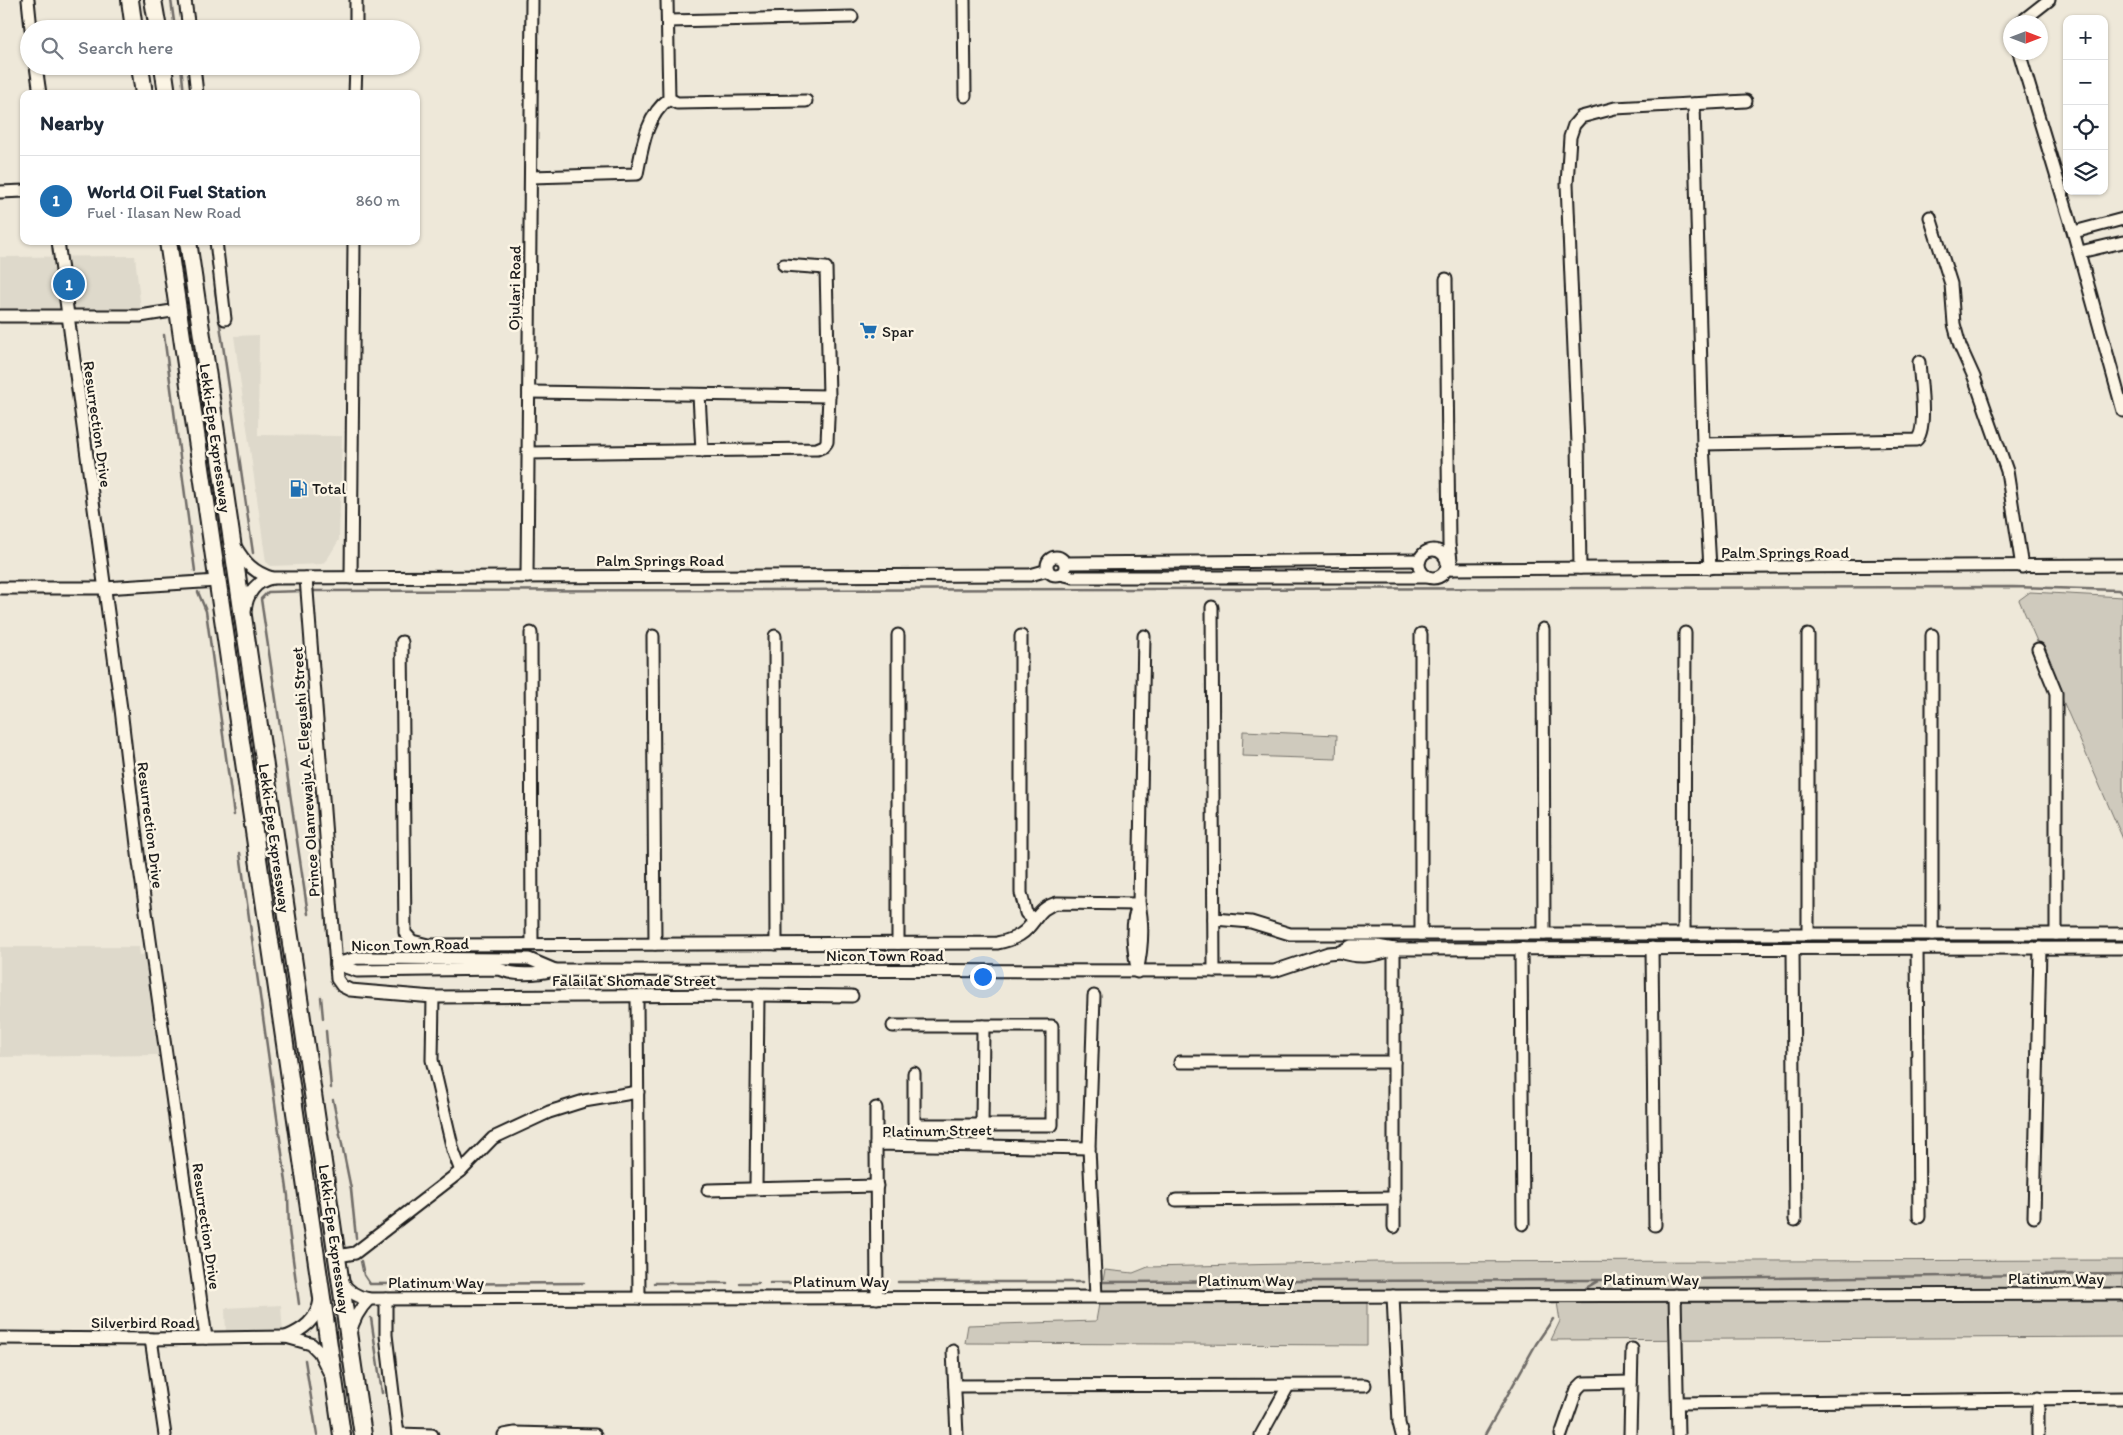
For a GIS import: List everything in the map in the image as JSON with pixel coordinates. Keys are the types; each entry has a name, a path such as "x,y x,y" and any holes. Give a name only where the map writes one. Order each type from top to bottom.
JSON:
{"highway":[{"path":"130,0 133,20"},
{"path":"154,0 157,20"},
{"path":"141,75 143,90"},
{"path":"164,75 166,90"},
{"name":"Lekki-Epe Expressway","path":"169,245 342,1435"},
{"name":"Lekki-Epe Expressway","path":"189,245 363,1435"}],"street":[{"path":"28,0 30,20"},
{"path":"185,0 188,20"},
{"path":"356,0 356,20"},
{"name":"Ojulari Road","path":"527,577 532,0"},
{"path":"531,177 637,174 643,143 650,126 657,110 669,99 667,0"},
{"path":"964,0 965,96"},
{"path":"2030,15 2049,0"},
{"path":"668,21 852,17"},
{"path":"2021,60 2080,252 2123,412"},
{"path":"37,75 39,90"},
{"path":"195,75 197,90"},
{"path":"355,90 356,75"},
{"path":"669,99 677,104 806,101"},
{"path":"1580,568 1578,444 1567,184 1570,137 1574,125 1581,117 1615,108 1746,101"},
{"path":"1694,104 1703,444 1710,568"},
{"path":"0,192 20,191"},
{"path":"1930,217 1950,284 1954,324 1960,346 1974,376 2007,471 2022,567"},
{"path":"2074,232 2120,220 2123,241 2080,252"},
{"name":"Resurrection Drive","path":"58,245 138,862 206,1338"},
{"path":"216,245 225,319"},
{"path":"351,578 354,245"},
{"path":"528,453 817,449 824,446 827,442 829,396 826,268 784,265"},
{"path":"1446,279 1450,569"},
{"path":"0,316 140,316 178,310"},
{"path":"1703,444 1916,440 1920,438 1923,417 1920,362"},
{"path":"529,392 829,396"},
{"path":"699,395 702,451"},
{"name":"Palm Springs Road","path":"231,538 243,560 252,569 272,578 307,586 351,578 1020,575 1038,574 1048,570"},
{"path":"1426,576 1420,569 1420,560 1425,552 1438,550 1447,559 1450,569"},
{"path":"1420,560 1062,569 1053,574 1048,570 1047,564 1053,557 1059,557 1062,569 1073,577 1426,576 1431,578 1441,576 1450,569"},
{"name":"Palm Springs Road","path":"1450,569 2123,565"},
{"path":"244,626 246,606 250,594 255,586 263,580 272,578"},
{"path":"0,588 104,588 218,581"},
{"name":"Prince Olanrewaju A. Elegushi Street","path":"307,586 336,964"},
{"path":"1212,607 1214,971"},
{"path":"1543,628 1544,934"},
{"path":"531,632 532,944"},
{"path":"1684,934 1685,633"},
{"path":"1421,634 1421,934"},
{"path":"898,635 898,943"},
{"path":"1808,635 1808,934"},
{"path":"1932,635 1932,934"},
{"path":"653,636 655,944"},
{"path":"775,636 776,944"},
{"path":"1021,636 1020,893 1026,913 1034,920"},
{"path":"1138,972 1134,948 1134,915 1139,904 1144,636"},
{"path":"402,642 405,933 412,941 428,945 996,943 1013,939 1028,929 1048,905 1057,903 1139,904"},
{"path":"2038,649 2056,693 2056,934"},
{"path":"1214,919 1251,922 1290,934 2123,934"},
{"name":"Nicon Town Road","path":"499,964 509,973 544,973 555,970 1274,971 1328,953 1340,952 1351,946 1377,946 1394,949 2123,948"},
{"path":"1521,948 1523,1224"},
{"path":"1652,948 1655,1225"},
{"path":"1793,948 1796,1220"},
{"path":"1917,948 1919,1217"},
{"path":"2034,1217 2040,948"},
{"path":"1394,949 1394,1227"},
{"path":"529,959 529,973"},
{"name":"Nicon Town Road","path":"336,964 357,971 499,964 529,959 555,970"},
{"name":"Falailat Shomade Street","path":"336,964 337,979 342,986 350,990 434,997 486,995 637,997 852,996"},
{"path":"756,1188 758,995"},
{"path":"1094,996 1090,1148 1096,1297"},
{"path":"434,997 432,1060 461,1171"},
{"path":"637,997 639,1298"},
{"path":"893,1026 1052,1026 1052,1125 919,1125 914,1122 914,1073"},
{"path":"983,1026 982,1126 984,1145"},
{"path":"1180,1062 1394,1062"},
{"path":"338,1256 355,1254 461,1171 493,1138 549,1112 584,1101 638,1092"},
{"path":"876,1108 876,1144"},
{"name":"Platinum Street","path":"877,1298 876,1144 1090,1148"},
{"path":"708,1190 876,1186"},
{"path":"1176,1200 1394,1198"},
{"name":"Platinum Way","path":"341,1279 345,1287 353,1294 369,1299 2123,1294"},
{"path":"286,1336 300,1332 311,1322 319,1308 321,1286"},
{"path":"1393,1296 1399,1424 1402,1435"},
{"path":"1675,1296 1678,1435"},
{"name":"Platinum Way","path":"350,1340 352,1324 369,1299"},
{"path":"386,1299 386,1335 398,1434 432,1435"},
{"path":"286,1336 311,1344 319,1352 336,1394"},
{"name":"Silverbird Road","path":"0,1338 151,1340 286,1336"},
{"path":"151,1340 165,1435"},
{"path":"1630,1435 1632,1349"},
{"path":"953,1351 957,1435"},
{"path":"1562,1435 1577,1389 1583,1383 1631,1382"},
{"path":"955,1386 1365,1386"},
{"path":"1261,1435 1288,1386"},
{"path":"2038,1398 2038,1435"},
{"path":"1678,1403 2123,1398"},
{"path":"504,1435 594,1435"}],"shaded area":[{"path":"135,256 141,310 0,310 0,257"},
{"name":"Total","path":"259,335 258,435 342,436 339,540 322,564 271,566 266,562 234,336"},
{"path":"2030,592 2123,597 2123,839 2019,600"},
{"path":"1243,731 1337,735 1336,759 1242,756"},
{"path":"0,947 139,947 140,955 146,954 159,1055 0,1057"},
{"path":"2123,1260 2123,1337 1551,1340 1560,1321 1555,1290 1469,1294 1367,1292 1367,1345 965,1343 968,1325 1096,1321 1105,1270 1133,1273 1148,1267 1377,1262"},
{"path":"281,1305 283,1333 226,1336 225,1308"}],"waterway":[{"path":"171,0 174,20"},
{"path":"182,75 184,90"},
{"path":"215,290 253,553"},
{"path":"164,335 195,571"},
{"path":"310,591 2013,587 2118,590 2123,592"},
{"path":"304,591 268,592 261,599 308,914"},
{"path":"198,592 206,611 234,815"},
{"path":"240,853 288,1196 289,1230 299,1304"},
{"path":"321,997 323,1018"},
{"path":"326,1031 331,1088"},
{"path":"333,1100 351,1189 356,1238"},
{"path":"361,1261 364,1275 370,1284 584,1283"},
{"path":"1103,1282 1600,1280 2123,1274"},
{"path":"1586,1288 1598,1281"},
{"path":"898,1282 1083,1282"},
{"path":"654,1283 727,1283"},
{"path":"740,1283 758,1283"},
{"path":"770,1283 809,1283"},
{"path":"820,1283 852,1283"},
{"path":"371,1318 382,1393"},
{"path":"1485,1435 1536,1344 1553,1319"},
{"path":"305,1360 317,1435"}],"place":[{"name":"World Oil Fuel Station","path":"69,284"},
{"name":"Spar","path":"868,331"},
{"name":"Total","path":"298,488"}]}
